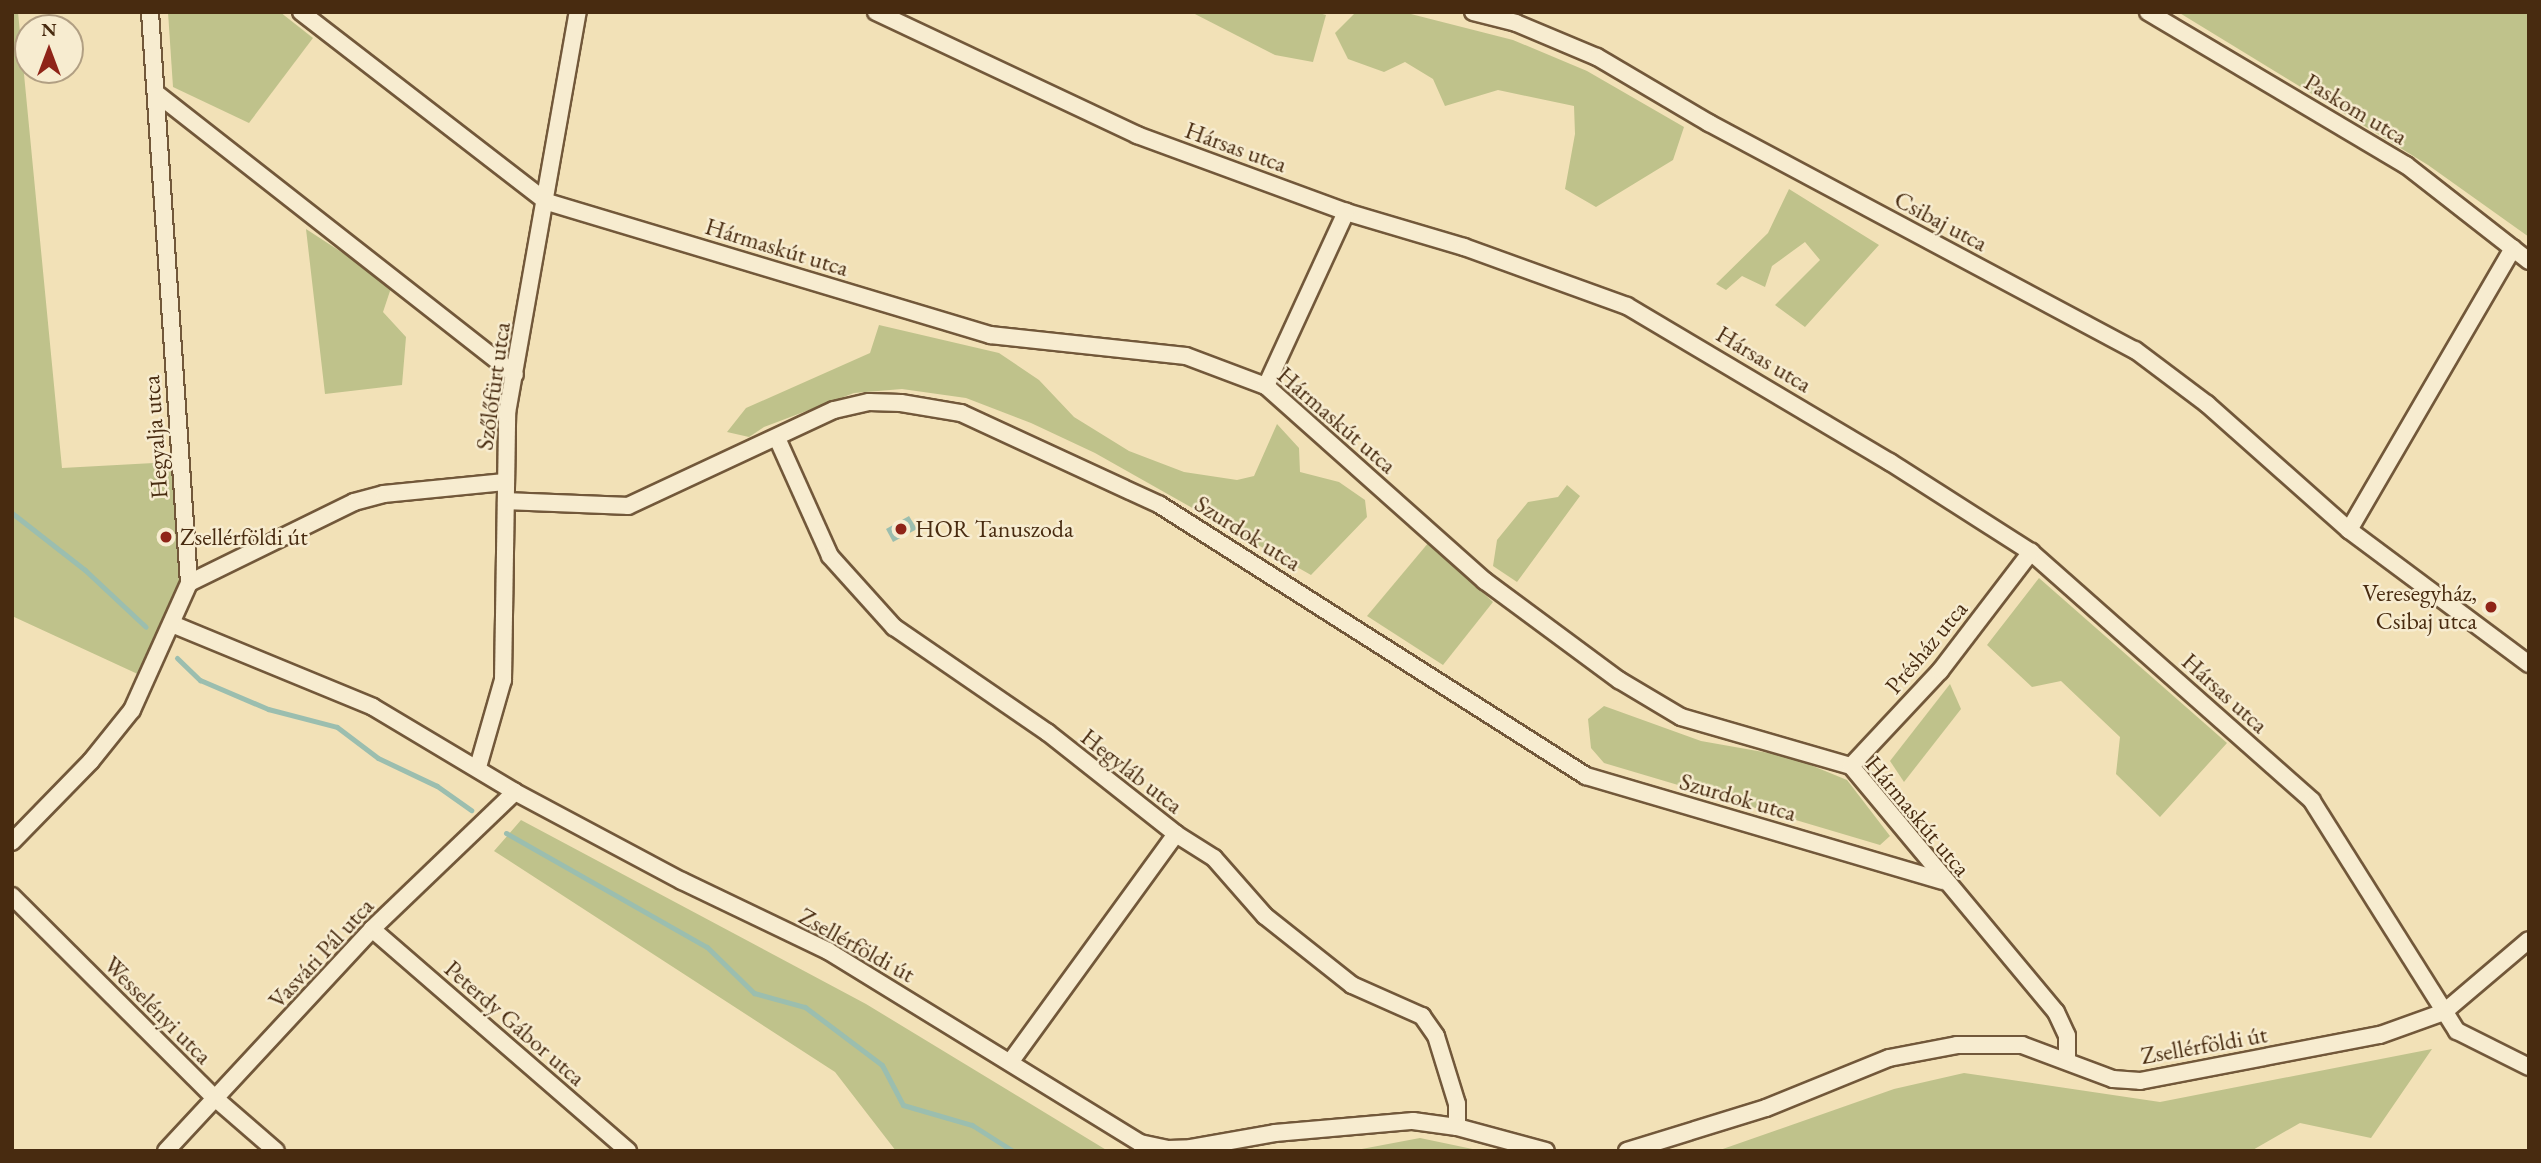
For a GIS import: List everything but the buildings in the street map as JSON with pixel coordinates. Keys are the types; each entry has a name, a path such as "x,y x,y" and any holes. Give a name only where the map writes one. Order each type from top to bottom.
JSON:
{"street":[{"name":"Hegyalja utca","path":"12,842 116,733 132,710 189,583 150,12"},
{"name":"Hármaskút utca","path":"302,12 547,202 990,335 1186,356 1266,386 1485,581 1619,680 1681,717 1851,766 1943,881 2056,1012 2067,1036 2067,1061"},
{"name":"Szőlőfürt utca","path":"478,767 503,680 507,413 547,202 578,12"},
{"name":"Hársas utca","path":"876,12 1137,135 1346,212 1464,247 1627,306 1879,454 2031,552 2312,801 2457,1031 2529,1067"},
{"name":"Csibaj utca","path":"1473,12 1516,23 1597,57 1709,122 2135,350 2207,404 2349,530 2529,664"},
{"name":"Paskom utca","path":"2148,12 2406,165 2529,261"},
{"path":"156,93 515,374"},
{"path":"1266,386 1346,212"},
{"path":"2349,530 2513,248"},
{"name":"Szurdok utca","path":"506,501 628,506 834,410 869,402 961,413 1160,505 1586,776 1943,881"},
{"name":"Hegyláb utca","path":"777,438 830,556 894,627 1047,732 1176,834 1214,858 1265,916 1352,985 1422,1016 1436,1036 1457,1104 1457,1126"},
{"path":"189,583 354,502 384,494 504,482"},
{"name":"Présház utca","path":"1851,766 1940,671 2031,552"},
{"name":"Zsellérföldi út","path":"172,624 373,707 478,767 515,792 682,881 828,951 1011,1061 1140,1143 1168,1149 1349,1125 1413,1121 1457,1126 1546,1151"},
{"name":"Vasvári Pál utca","path":"166,1151 372,929 515,792"},
{"path":"1011,1061 1176,834"},
{"name":"Wesselényi utca","path":"12,896 216,1099 276,1151"},
{"name":"Peterdy Gábor utca","path":"372,929 628,1151"},
{"name":"Zsellérföldi út","path":"1627,1151 1766,1108 1889,1058 1957,1045 2022,1045 2113,1079 2140,1081 2380,1035 2444,1012 2529,940"}],"green space":[{"path":"12,12 18,12 14,14 14,84 25,84 62,468 172,462 182,577 172,624 142,676 12,616"},
{"path":"168,12 280,12 313,38 249,123 173,87"},
{"path":"1191,12 1315,12 1326,15 1313,62 1275,55"},
{"path":"1356,12 1403,12 1513,40 1587,71 1684,127 1673,160 1596,207 1565,189 1575,134 1574,106 1498,90 1445,106 1433,79 1405,62 1384,72 1348,59 1335,33"},
{"path":"2178,12 2529,12 2529,237 2428,165"},
{"path":"1789,189 1879,245 1805,327 1775,305 1820,260 1805,242 1772,266 1765,287 1742,276 1726,290 1716,284 1768,233"},
{"path":"306,229 392,285 383,312 406,337 402,385 325,394"},
{"path":"879,325 999,353 1039,380 1074,417 1129,451 1184,472 1237,480 1254,476 1277,424 1299,448 1300,472 1339,482 1365,500 1367,517 1311,575 1095,453 1031,423 966,398 902,389 854,393 764,427 749,437 727,432 746,408 870,353"},
{"path":"1567,485 1580,496 1517,582 1493,566 1497,540 1528,502 1558,497"},
{"path":"1429,542 1493,602 1443,665 1367,616"},
{"path":"2039,578 2227,743 2160,817 2116,774 2120,737 2061,681 2032,687 1987,645"},
{"path":"1950,684 1961,709 1904,782 1890,761"},
{"path":"1604,706 1701,741 1791,757 1847,780 1890,836 1880,845 1604,763 1591,748 1588,719"},
{"path":"521,820 866,1004 1108,1151 896,1151 835,1072 494,851"},
{"path":"2432,1049 2371,1138 2300,1123 2251,1151 1717,1151 1894,1089 1964,1073 2160,1102"},
{"path":"1420,1138 1482,1151 1351,1151"}],"shaded area":[{"name":"HOR Tanuszoda","path":"909,516 917,529 893,542 886,529"}],"waterway":[{"path":"12,513 85,570 146,627"},
{"path":"177,658 200,680 268,709 337,727 378,758 437,786 471,810"},
{"path":"506,833 707,947 754,993 805,1007 882,1065 903,1105 972,1125 1013,1151"}],"place":[{"name":"HOR Tanuszoda","path":"901,529"},
{"name":"Zsellérföldi út","path":"166,537"},
{"name":"Veresegyház, Csibaj utca","path":"2491,607"}]}
